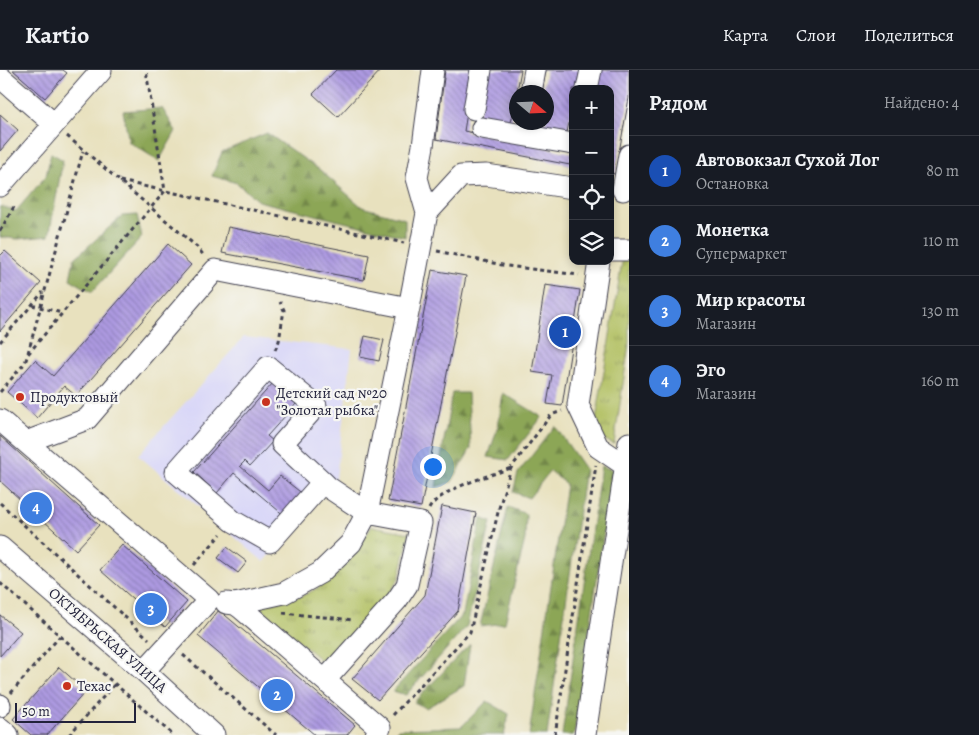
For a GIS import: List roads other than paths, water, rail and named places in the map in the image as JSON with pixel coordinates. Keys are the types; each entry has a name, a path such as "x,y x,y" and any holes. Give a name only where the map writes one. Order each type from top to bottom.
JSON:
{"street":[{"path":"0,186 100,70"},
{"path":"0,420 209,600 235,604 284,593 320,573 351,543 367,513 428,213 417,178 433,70"},
{"path":"481,70 478,118 509,125"},
{"path":"532,85 535,70"},
{"path":"589,85 591,70"},
{"path":"0,77 54,124"},
{"path":"527,130 569,143"},
{"path":"621,190 629,155"},
{"path":"428,213 461,176 486,175 569,188"},
{"path":"614,250 629,250"},
{"path":"598,269 578,405 598,447 626,466"},
{"path":"26,442 87,419 215,270 409,308"},
{"path":"322,482 270,542 233,521 176,472 268,367 316,406 282,444 322,482 367,513 421,523 407,585 397,600 325,680"},
{"path":"585,735 629,443"},
{"name":"ОКТЯБРЬСКАЯ УЛИЦА","path":"0,547 144,671 214,735"},
{"path":"144,671 209,600"},
{"path":"235,604 325,680 378,732"},
{"path":"0,728 8,735"}],"place":[{"name":"Автовокзал Сухой Лог","path":"565,332"},
{"name":"Продуктовый","path":"20,397"},
{"name":"Детский сад №20 \"Золотая рыбка\"","path":"266,402"},
{"name":"Эго","path":"36,508"},
{"name":"Мир красоты","path":"151,609"},
{"name":"Техас","path":"67,686"},
{"name":"Монетка","path":"277,695"}]}
